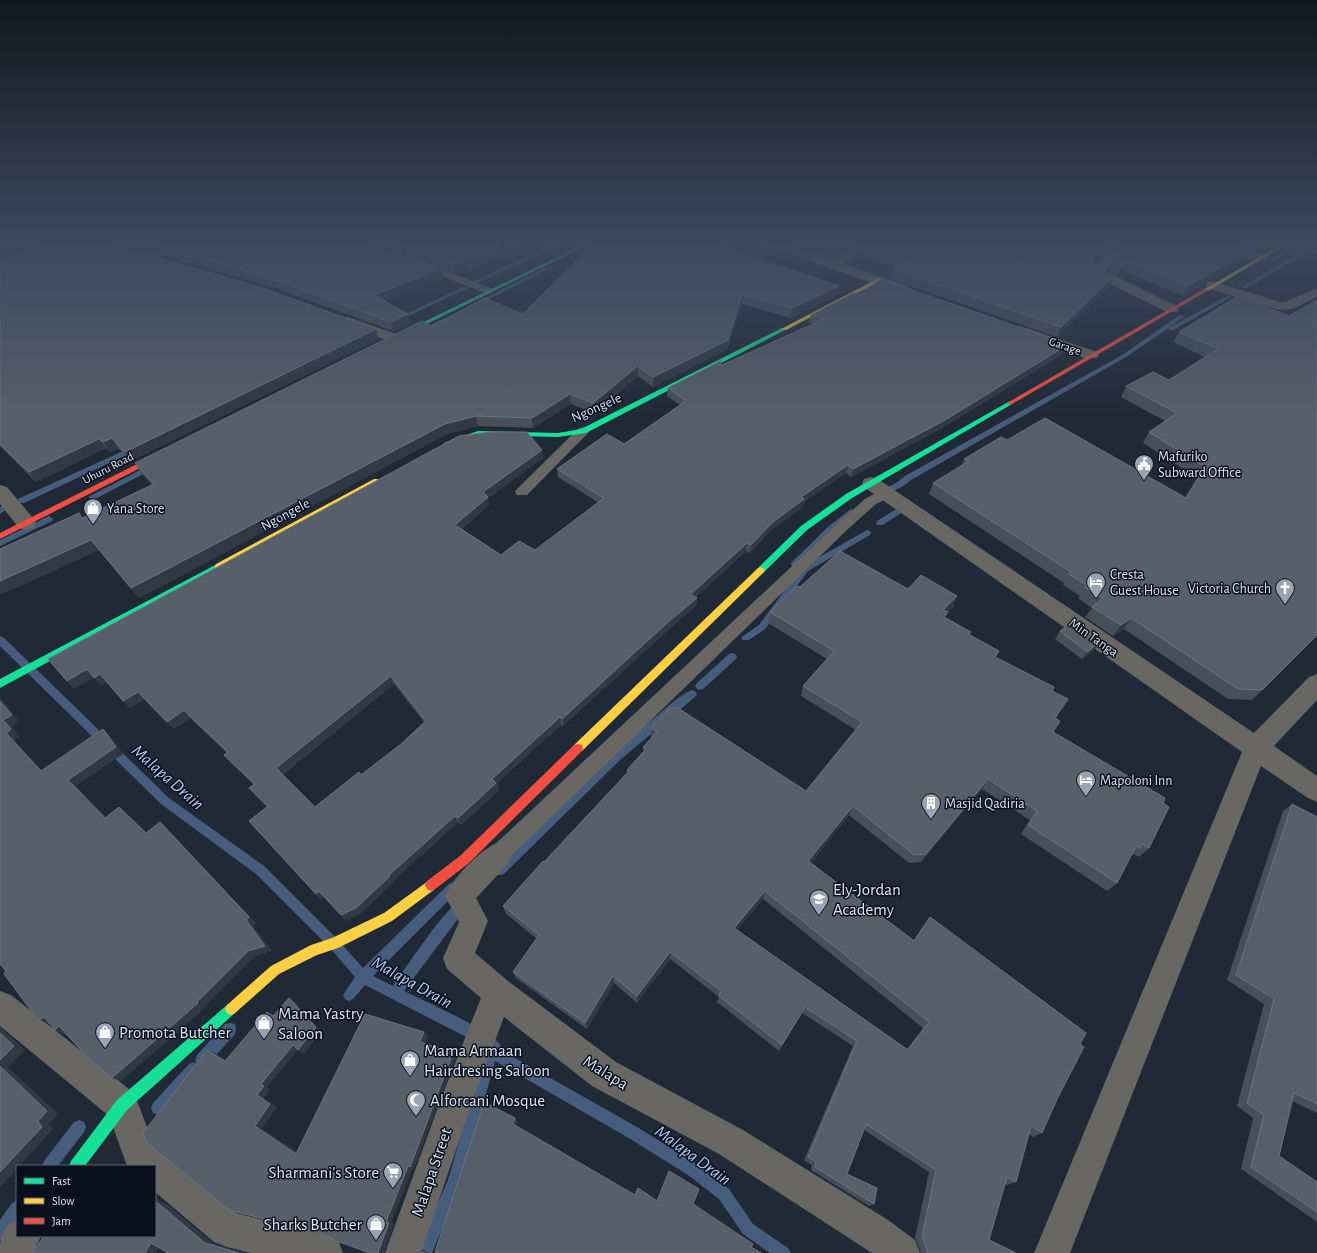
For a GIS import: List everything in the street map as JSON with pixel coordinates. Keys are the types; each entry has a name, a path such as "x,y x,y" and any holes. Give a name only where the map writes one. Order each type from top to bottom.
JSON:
{"street":[{"path":"380,345 472,299"},
{"name":"Ngongele","path":"440,447 454,440 478,434 558,435 583,431 841,299"},
{"path":"1152,299 1172,309"},
{"path":"77,1165 122,1105 275,970 309,952 334,944 388,917 464,860 804,528 849,496 878,488 1091,355 1188,299"},
{"path":"1258,299 1279,306 1287,306 1301,299"},
{"path":"336,317 394,338"},
{"name":"Garage","path":"1010,327 1091,355"},
{"name":"Uhuru Road","path":"0,536 174,449"},
{"name":"Ngongele","path":"0,684 383,477"},
{"name":"Min Tanga","path":"878,488 1317,790"},
{"path":"0,491 26,523"},
{"path":"1052,1253 1256,748 1317,684"},
{"path":"464,860 489,854 497,856"},
{"name":"Malapa","path":"497,856 465,906 474,921 458,958 497,992 604,1074 731,1142 869,1229 902,1253"},
{"path":"0,1006 122,1105 141,1157 150,1165"},
{"name":"Malapa Street","path":"403,1253 460,1091 492,1008"},
{"path":"156,1170 226,1229 325,1253"},
{"path":"10,1253 22,1237"}],"lane":[{"path":"522,492 583,431"},
{"path":"497,856 871,501 878,488"}],"building":[{"path":"0,299 295,299 376,329 125,452 112,438 103,442 99,439 29,472 0,444"},
{"path":"328,299 382,299 408,314 391,322"},
{"path":"481,299 488,299 523,314 538,299 741,299 728,340 653,377 638,366 593,403 570,394 532,418 476,416 445,424 131,588 91,540 0,581 0,549 79,513 82,518 154,484 135,463 422,321 431,326 440,321 443,322"},
{"path":"759,299 810,299 792,308"},
{"path":"841,299 940,299 1050,338 1048,340 1064,347 945,420 853,469 848,465 801,497 804,499 773,522 751,545 747,543 691,594 697,598 667,623 562,719 560,717 492,779 496,783 458,818 455,816 389,875 390,876 356,908 341,915 319,891 316,894 249,821 268,806 249,788 255,784 224,755 228,752 184,710 167,722 138,692 123,701 100,674 94,678 87,669 67,681 48,659 459,436 490,432 527,432 542,450 483,492 488,497 455,525 501,555 519,541 535,550 604,498 557,469 607,434 624,444 686,401 668,388 721,361 720,366 824,319 811,315","holes":["391,676 426,721 401,744 361,775 359,772 315,807 276,768"]},
{"path":"981,299 1090,299 1061,327"},
{"path":"1232,299 1247,299 1289,316 1317,300 1317,635 1262,690 1238,689 1131,618 1121,625 1092,607 1103,599 1085,587 1088,586 1069,574 1071,572 933,483 969,461 964,459 1001,437 1007,440 1045,418 1186,498 1205,467 1149,432 1177,413 1126,386 1153,372 1169,380 1218,349 1179,332"},
{"path":"840,551 908,589 921,575 957,596 943,610 948,612 944,617 971,632 968,634 999,651 995,657 1054,687 1052,691 1068,699 1055,718 1060,721 1053,732 1165,798 1163,803 1169,807 1149,848 1142,844 1140,848 1136,846 1117,883 1028,825 1037,811 988,779 926,854 914,855 853,806 808,861 914,941 930,917 1086,1033 1080,1044 1084,1047 1058,1097 1042,1133 1031,1126 1016,1182 1007,1177 989,1240 1016,1253 928,1253 922,1237 936,1170 866,1124 847,1174 877,1188 874,1204 815,1167 816,1162 808,1157 857,1041 805,1007 782,1045 719,996 721,991 670,952 637,996 613,976 585,1023 513,972 539,935 503,906 543,861 544,862 629,771 627,770 646,749 643,747 657,732 651,728 670,708 678,708 806,791 862,722 803,686 834,651 770,612 797,586 800,587","holes":["765,891 929,1022 908,1050 734,928"]},
{"path":"1071,623 1099,643 1087,652 1060,631"},
{"path":"0,701 12,715 3,720 11,729 6,733 41,771 103,729 116,747 68,780 105,818 119,807 146,833 160,822 249,917 246,920 265,946 248,951 197,1002 198,1003 112,1078 91,1061 59,1026 55,1030 44,1017 40,1020 35,1016 4,974 6,971 0,964"},
{"path":"1292,804 1317,817 1317,1104 1294,1093 1279,1156 1317,1182 1317,1212 1251,1167 1264,1115 1247,1103 1274,999 1236,975"},
{"path":"289,998 316,1027 298,1050 293,1045 261,1084 264,1086 257,1095 270,1104 255,1126 296,1154 365,1014 424,1032 420,1042 453,1053 410,1167 408,1166 386,1222 389,1223 378,1252 379,1253 370,1253 319,1233 229,1210 146,1142 143,1133 207,1050 225,1061 267,1012 273,1016"},
{"path":"0,1033 14,1046 0,1060"},
{"path":"0,1066 47,1111 38,1121 42,1127 0,1172"},
{"path":"484,1102 515,1118 513,1124 635,1195 638,1188 657,1201 669,1171 699,1189 693,1204 753,1244 751,1247 761,1253 435,1252"},
{"path":"156,1202 205,1243 239,1253 168,1253 151,1243 145,1253 32,1253 43,1237 156,1237"},
{"path":"419,1250 425,1253 417,1253"}],"waterway":[{"path":"398,319 440,299"},
{"path":"432,326 485,299"},
{"path":"1171,329 1225,299"},
{"path":"880,493 899,485 908,478 1124,356 1182,316"},
{"path":"21,501 135,449"},
{"path":"92,497 151,468"},
{"path":"880,523 906,506"},
{"path":"795,564 832,528 851,512"},
{"path":"0,543 49,519"},
{"path":"746,638 762,627 805,569 867,533"},
{"name":"Malapa Drain","path":"0,640 165,801 260,870 334,944 363,977"},
{"path":"700,686 732,657"},
{"path":"500,870 617,756 692,694"},
{"path":"363,977 453,888"},
{"path":"396,992 447,922 463,904"},
{"path":"349,995 363,977"},
{"name":"Malapa Drain","path":"363,977 481,1037 494,1046 491,1051"},
{"path":"202,1060 230,1029"},
{"path":"424,1253 455,1181 491,1051"},
{"name":"Malapa Drain","path":"491,1051 632,1132 693,1170 724,1194 748,1229 783,1253"},
{"path":"158,1108 194,1069"},
{"path":"50,1165 79,1127"},
{"path":"0,1233 16,1209"}],"traffic: fast":[{"path":"398,336 473,299"},
{"path":"448,443 478,433 558,435 583,431 784,329"},
{"path":"761,570 804,528 849,496 1010,403"},
{"path":"0,684 219,566"},
{"path":"77,1165 122,1105 231,1009"}],"traffic: slow":[{"path":"784,329 841,299"},
{"path":"219,566 377,481"},
{"path":"578,748 761,570"},
{"path":"231,1009 275,970 315,949 334,944 388,917 431,885"}],"traffic: jam":[{"path":"1010,403 1190,299"},
{"path":"0,536 164,454"},
{"path":"431,885 464,860 578,748"}],"place":[{"name":"Mafuriko Subward Office","path":"1144,481"},
{"name":"Yana Store","path":"93,525"},
{"name":"Cresta Guest House","path":"1096,599"},
{"name":"Victoria Church","path":"1285,605"},
{"name":"Mapoloni Inn","path":"1086,797"},
{"name":"Masjid Qadiria","path":"931,820"},
{"name":"Ely-Jordan Academy","path":"819,916"},
{"name":"Mama Yastry Saloon","path":"264,1040"},
{"name":"Promota Butcher","path":"105,1049"},
{"name":"Mama Armaan Hairdresing Saloon","path":"410,1077"},
{"name":"Alforcani Mosque","path":"416,1117"},
{"name":"Sharmani's Store","path":"393,1189"},
{"name":"Sharks Butcher","path":"376,1241"}]}
